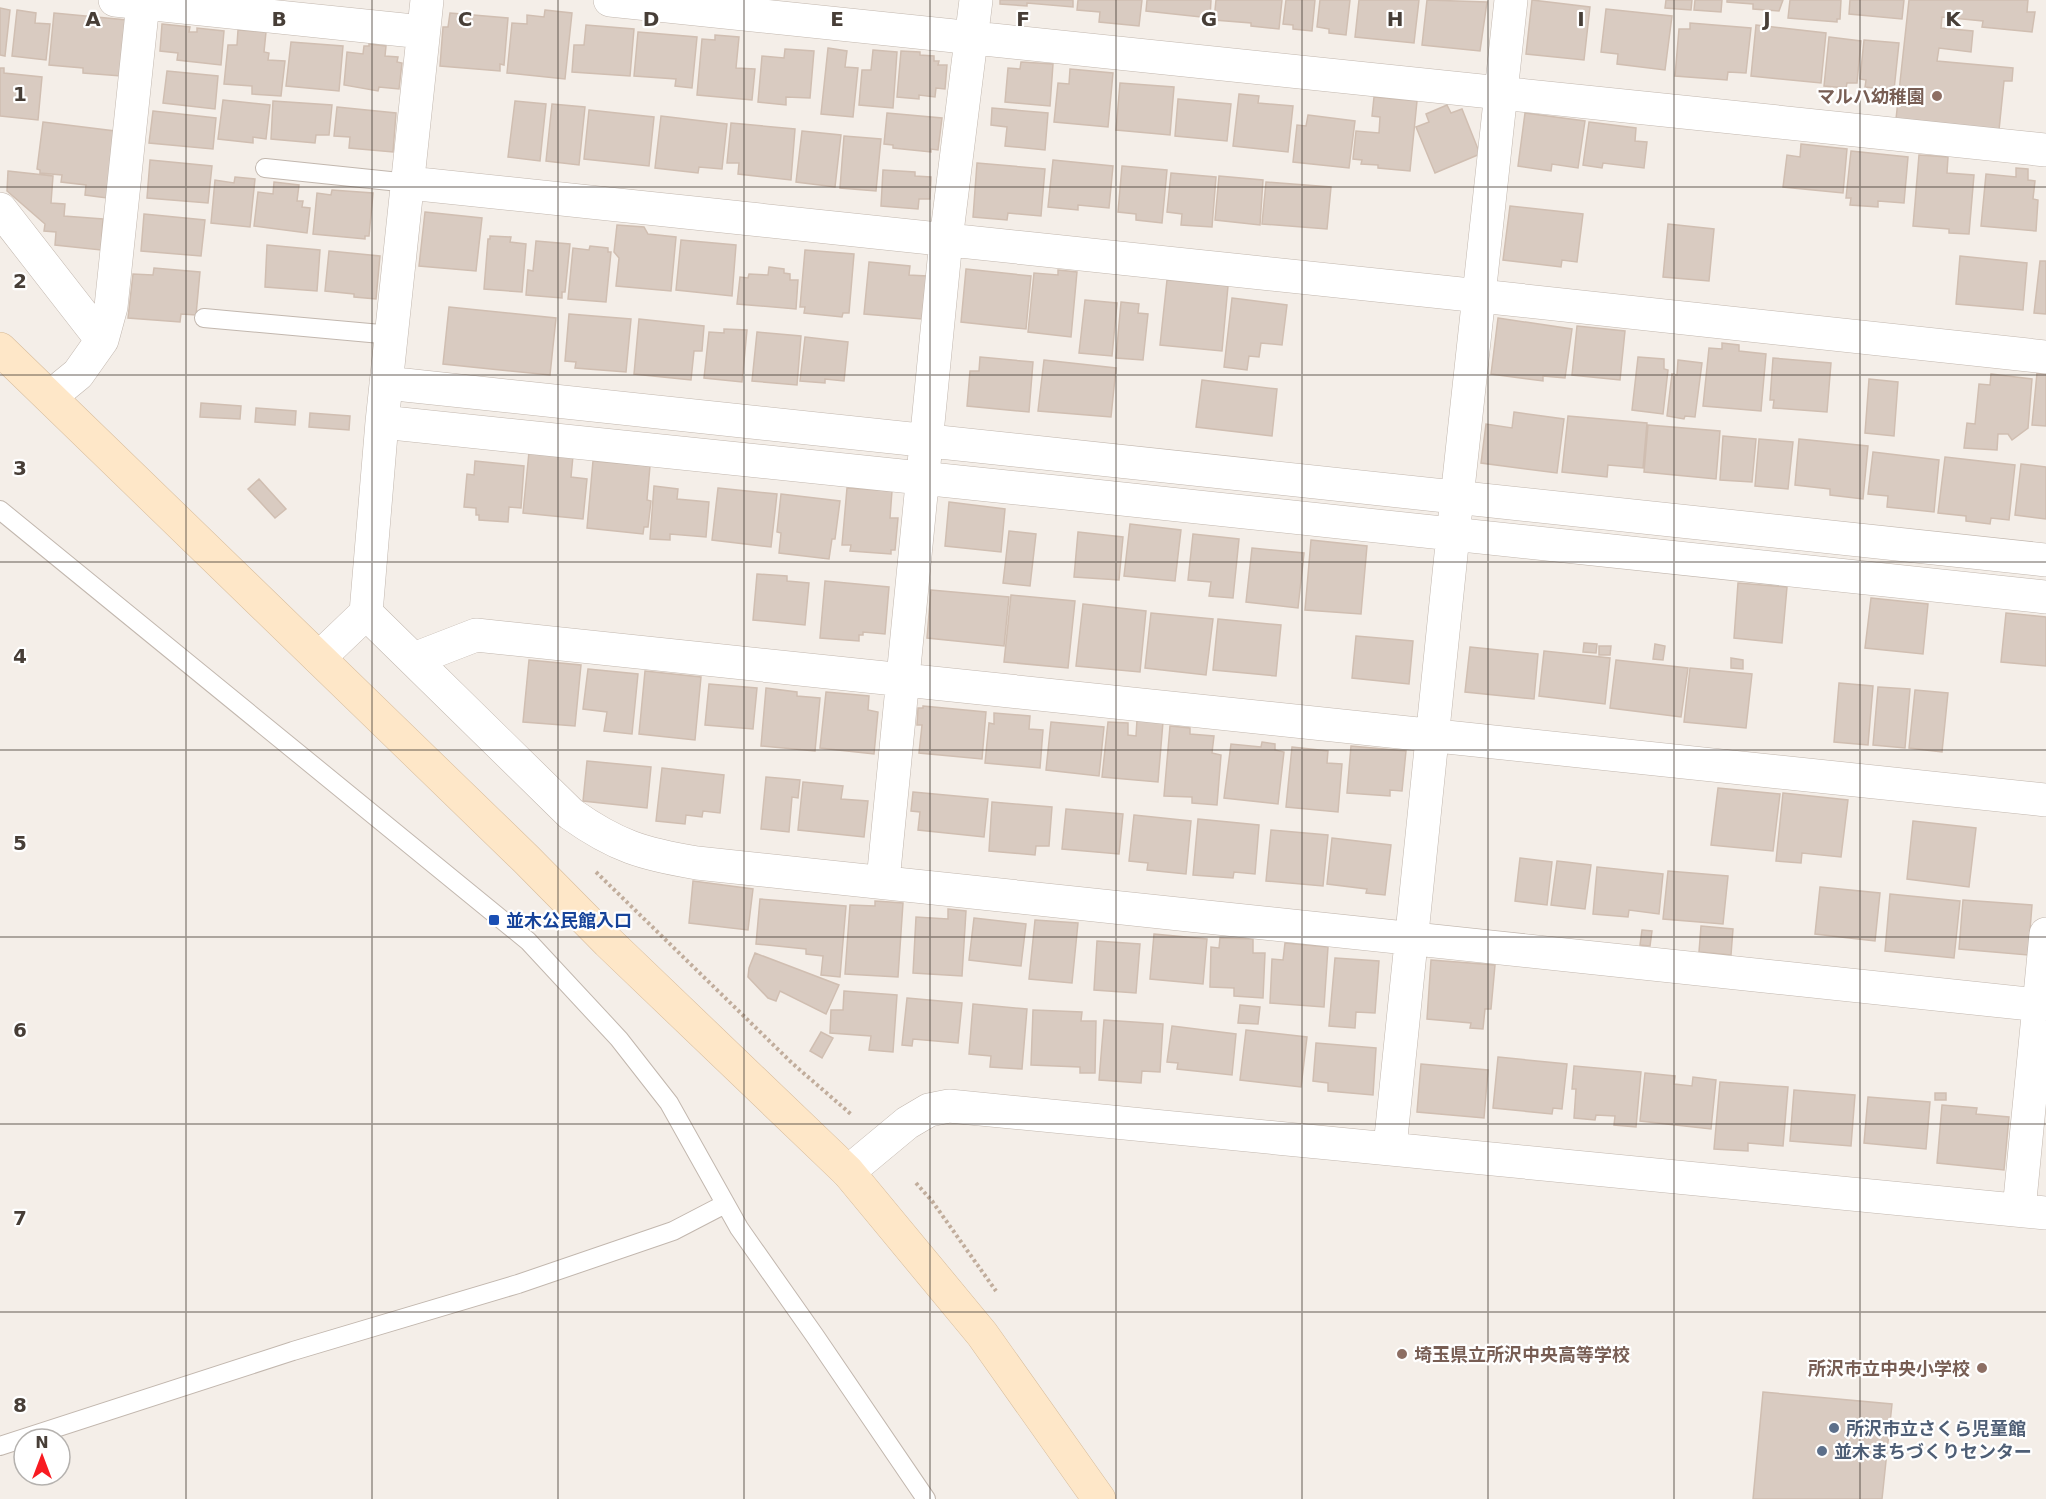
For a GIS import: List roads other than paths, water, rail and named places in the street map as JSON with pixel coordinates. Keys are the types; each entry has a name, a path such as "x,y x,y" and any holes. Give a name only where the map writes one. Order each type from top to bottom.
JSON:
{"street":[{"path":"319,658 366,613 382,422 427,0"},
{"path":"610,0 2046,150"},
{"path":"883,881 946,240 976,0"},
{"path":"1390,1148 1511,0"},
{"path":"50,397 78,375 102,340 111,307 129,2 177,3 423,32"},
{"path":"409,183 2046,357"},
{"path":"0,209 102,340"},
{"path":"0,349 608,942 848,1172 982,1334 1099,1499"},
{"path":"386,383 2046,560"},
{"path":"382,422 924,477 2046,597"},
{"path":"366,613 571,814 596,832 623,846 655,856 697,863 2039,1005"},
{"path":"414,659 476,635 2046,800"},
{"path":"848,1172 907,1123 929,1110 949,1106 2033,1211 2039,1005 2046,934"}],"lane":[{"path":"266,168 409,183"},
{"path":"204,318 392,335"},
{"path":"0,510 528,941 620,1039 669,1103 739,1228 926,1499"},
{"path":"0,1446 293,1351 518,1284 673,1231 725,1204"}],"place":[{"name":"マルハ幼稚園","path":"1937,96"},
{"name":"並木公民館入口","path":"494,920"},
{"name":"埼玉県立所沢中央高等学校","path":"1402,1354"},
{"name":"所沢市立中央小学校","path":"1982,1368"},
{"name":"所沢市立さくら児童館","path":"1834,1428"},
{"name":"並木まちづくりセンター","path":"1822,1451"}]}
